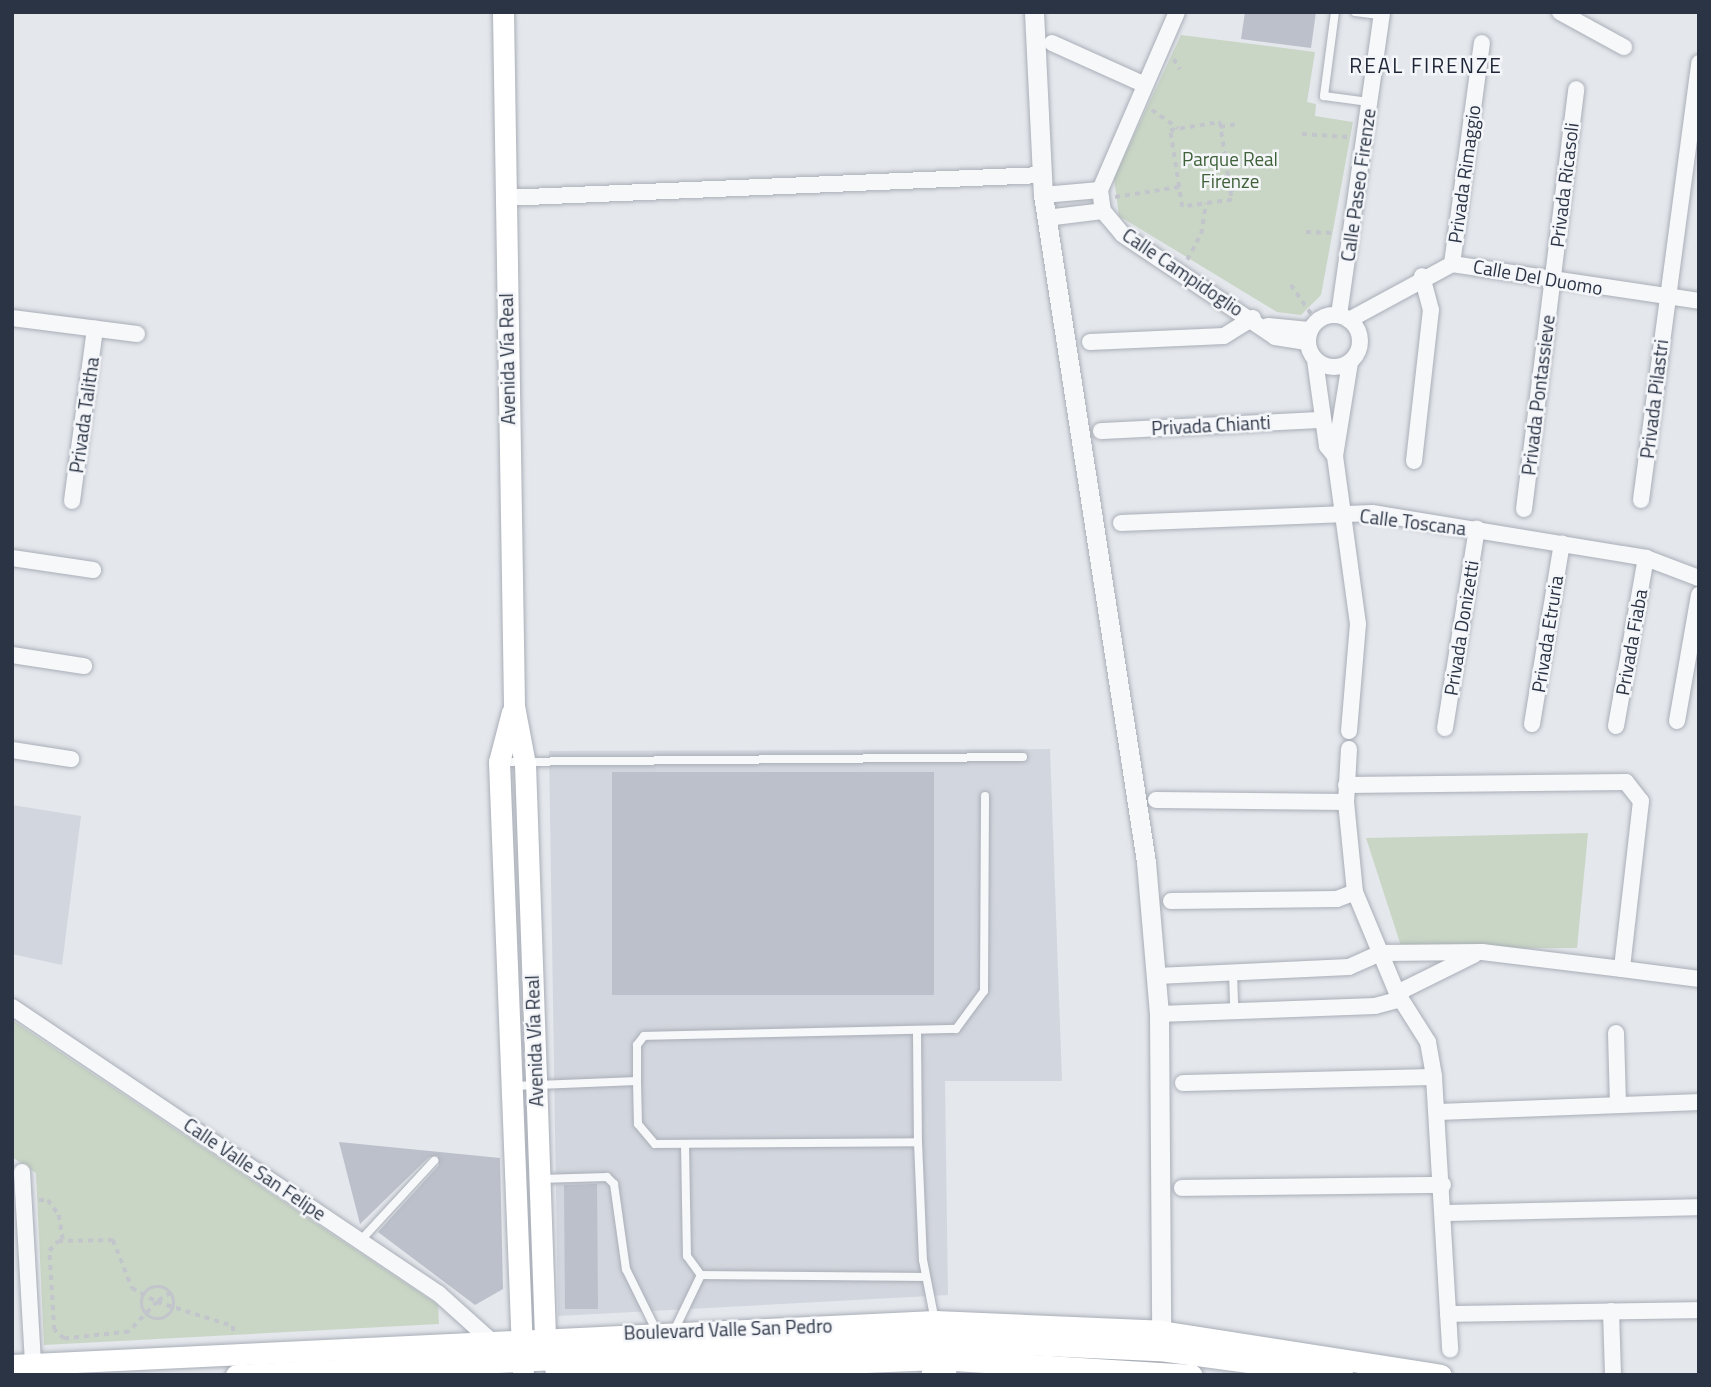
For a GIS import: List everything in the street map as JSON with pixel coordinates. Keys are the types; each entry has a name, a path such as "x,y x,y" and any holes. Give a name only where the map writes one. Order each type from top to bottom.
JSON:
{"main road":[{"name":"Avenida Vía Real","path":"503,12 503,198 514,706 525,764 538,1179 552,1361"},
{"name":"Avenida Vía Real","path":"514,706 499,762 520,1357"},
{"name":"Boulevard Valle San Pedro","path":"552,1361 665,1331 935,1321 1161,1331 1441,1375"},
{"name":"Boulevard Valle San Pedro","path":"235,1364 490,1340 520,1357"},
{"name":"Boulevard Valle San Pedro","path":"552,1361 1032,1342 1173,1352 1342,1375"},
{"name":"Boulevard Valle San Pedro","path":"23,1365 210,1365 520,1357 552,1361 937,1359 1191,1375"},
{"path":"931,1375 946,1375"}],"street":[{"path":"1034,12 1046,218 1146,862 1157,976 1161,1331"},
{"path":"1101,201 1141,83 1177,12"},
{"path":"1560,12 1624,47"},
{"name":"Calle Paseo Firenze","path":"1344,317 1381,14"},
{"name":"Privada Rimaggio","path":"1452,264 1482,43"},
{"path":"1052,44 1141,83"},
{"name":"Privada Pilastri","path":"1641,500 1699,63"},
{"name":"Privada Ricasoli","path":"1553,282 1576,89"},
{"path":"503,198 1042,185 1101,201"},
{"path":"1046,218 1101,201"},
{"name":"Calle Campidoglio","path":"1101,201 1122,234 1179,274 1268,326 1275,337 1311,331"},
{"name":"Calle Del Duomo","path":"1344,317 1422,276 1452,264 1553,282 1699,301"},
{"path":"1414,461 1431,310 1422,276"},
{"name":"Privada Pontassieve","path":"1524,509 1553,282"},
{"path":"1335,456 1350,362 1360,341 1344,317 1311,331 1321,419 1335,456 1357,624 1349,730"},
{"path":"12,318 137,334"},
{"path":"1090,342 1224,336 1253,318"},
{"name":"Privada Talitha","path":"72,501 95,329"},
{"path":"1315,360 1326,367 1350,362"},
{"name":"Privada Chianti","path":"1101,431 1321,419"},
{"name":"Calle Toscana","path":"1121,523 1372,513 1646,558 1699,578"},
{"name":"Privada Donizetti","path":"1445,728 1477,529"},
{"name":"Privada Etruria","path":"1532,724 1562,543"},
{"path":"12,558 93,570"},
{"name":"Privada Fiaba","path":"1616,726 1646,558"},
{"path":"1678,721 1692,670 1699,595"},
{"path":"12,654 84,666"},
{"path":"1349,749 1346,802 1355,892 1399,996 1428,1042 1440,1112 1450,1350"},
{"path":"12,750 71,759"},
{"path":"1346,785 1626,782 1642,801 1622,969"},
{"path":"1156,800 1346,802"},
{"path":"1171,901 1338,899 1355,892"},
{"path":"1157,976 1349,967 1380,953 1482,952 1699,979"},
{"path":"1159,1014 1375,1006 1482,952"},
{"name":"Calle Valle San Felipe","path":"12,1007 362,1240 439,1294 490,1340"},
{"path":"1616,1033 1618,1105"},
{"path":"1183,1083 1434,1077"},
{"path":"1440,1112 1699,1102"},
{"path":"22,1172 23,1365"},
{"path":"1182,1188 1443,1185"},
{"path":"1444,1213 1699,1207"},
{"path":"1448,1314 1699,1310"},
{"path":"1611,1311 1613,1375"}],"lane":[{"path":"1335,12 1324,96 1369,102"},
{"path":"1355,12 1381,14"},
{"path":"499,762 525,764 1023,757"},
{"path":"918,1142 655,1144 642,1136 637,1045 644,1036 917,1034 956,1029 984,991 985,796"},
{"path":"1233,972 1234,1011"},
{"path":"917,1034 918,1142 926,1277 935,1321"},
{"path":"510,1087 637,1081"},
{"path":"685,1144 687,1256 701,1275"},
{"path":"362,1240 434,1161"},
{"path":"538,1179 607,1177 614,1184 626,1269 665,1331 701,1275"},
{"path":"701,1275 926,1277"}],"path":[{"path":"1133,103 1178,128"},
{"path":"1220,127 1232,200 1182,207 1170,130 1237,124"},
{"path":"1301,134 1365,137"},
{"path":"1226,163 1243,160"},
{"path":"1101,201 1179,187"},
{"path":"1230,190 1247,187"},
{"path":"1179,274 1201,234 1206,204"},
{"path":"1306,232 1335,233"},
{"path":"1291,285 1311,331"},
{"path":"23,1199 48,1200 59,1215 63,1241"},
{"path":"171,1293 157,1302 116,1337 57,1336 49,1251 63,1241 113,1240 121,1250 124,1278 144,1295 157,1302 233,1326 235,1364"},
{"path":"144,1295 157,1287 171,1293"},
{"path":"171,1293 173,1307"},
{"path":"144,1295 146,1314"},
{"path":"146,1314 160,1319 173,1307"}],"shaded area":[{"path":"1050,749 1062,1081 945,1081 948,1295 558,1316 549,751"},
{"path":"12,805 81,816 62,965 12,954"}],"green space":[{"name":"Parque Real Firenze","path":"1181,35 1315,52 1307,102 1316,104 1315,116 1353,122 1321,295 1301,315 1277,312 1119,216 1114,178"},
{"path":"1588,833 1577,948 1402,949 1366,838"},
{"path":"12,1020 438,1305 439,1324 44,1345 36,1173 12,1157"}],"building":[{"path":"1245,12 1316,12 1311,48 1241,39"},
{"path":"612,772 934,772 934,995 612,995"},
{"path":"339,1142 500,1158 503,1289 475,1305 378,1232 439,1165 438,1156 429,1157 360,1224"},
{"path":"597,1184 598,1309 565,1309 564,1185"}],"district":[{"name":"REAL FIRENZE","path":"1426,65"}]}
